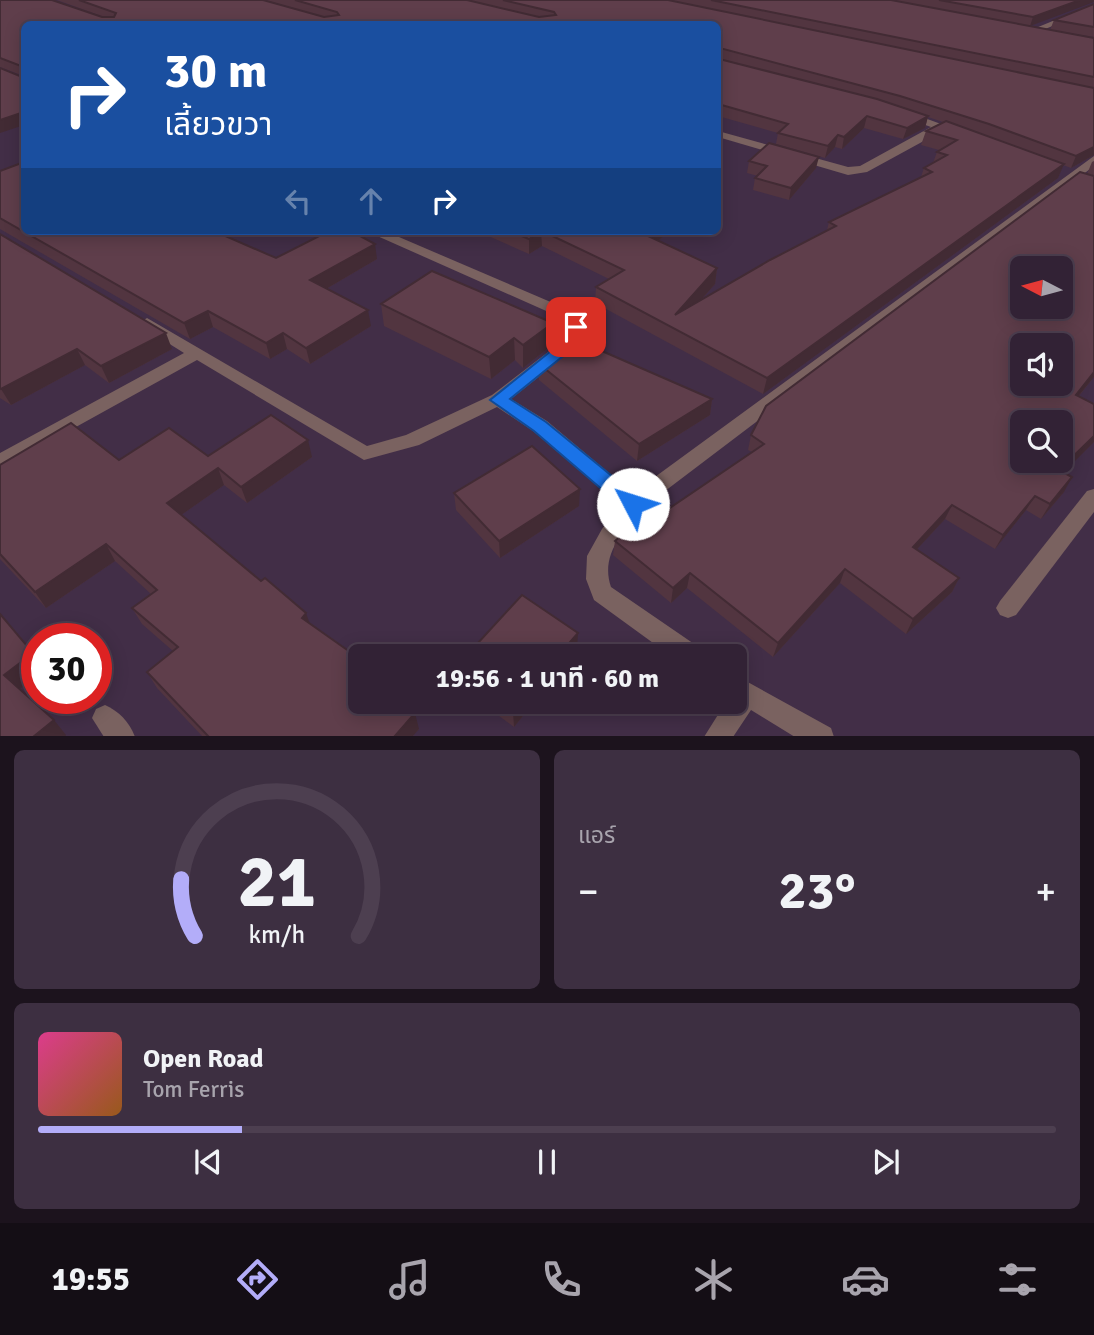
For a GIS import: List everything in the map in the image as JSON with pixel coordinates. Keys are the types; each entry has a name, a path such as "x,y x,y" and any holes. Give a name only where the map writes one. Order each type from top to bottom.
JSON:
{"street":[{"path":"1030,32 1094,6"},
{"path":"1017,29 1056,36"},
{"path":"891,110 966,135"},
{"path":"721,135 848,171 863,169 940,127"},
{"path":"674,644 601,593 595,579 595,558 633,504 1094,160"},
{"path":"127,311 364,453 376,453 498,400 568,345 576,327 568,315 382,235"},
{"path":"0,462 197,353"},
{"path":"498,400 540,426 633,504"},
{"path":"1008,608 1094,497"},
{"path":"747,694 819,736"},
{"path":"718,736 729,714"}],"building":[{"path":"0,0 52,0 102,17 114,17 116,13 79,0 263,0 324,17 339,15 337,12 295,0 467,0 539,17 556,15 554,12 503,0 668,0 1094,88 1094,147 1076,156 989,124 900,96 721,48 721,21 21,21 21,66 0,58"},
{"path":"711,0 891,0 1094,38 1094,77"},
{"path":"939,0 1080,0 1033,17"},
{"path":"1094,4 1094,27 1054,20"},
{"path":"721,60 877,99 928,116 907,128 867,116 844,137 838,135 828,146 778,133 788,124 721,105"},
{"path":"0,68 21,77 21,113 0,120"},
{"path":"946,121 1064,164 767,378 596,287 624,270 550,235 649,235 717,268 675,315 770,260 836,226 829,222 932,172 924,168 947,155 937,152 957,140 926,131"},
{"path":"769,143 819,157 791,188 755,178 767,166 749,161"},
{"path":"21,163 21,230 0,218 0,171"},
{"path":"1080,172 1094,176 1094,372 1076,395 1094,404 1094,436 1073,456 1073,410 1010,410 1010,473 1065,473 1072,477 1050,504 1035,496 1003,535 952,505 913,547 959,578 913,619 845,569 778,643 690,573 673,588 615,541 651,511 658,516 764,444 751,435 766,406"},
{"path":"0,234 166,333 101,366 77,349 1,389"},
{"path":"30,235 223,235 276,258 321,235 358,235 375,244 310,280 368,310 306,348 283,333 266,343 208,311 184,323"},
{"path":"520,235 535,235 529,239"},
{"path":"432,271 553,323 523,345 514,338 489,357 381,304"},
{"path":"572,338 712,399 639,444 539,364"},
{"path":"271,415 308,440 241,487 218,468 167,503 261,581 265,578 306,613 302,618 348,651 348,714 414,714 395,736 208,736 147,672 178,647 132,608 157,590 106,544 35,592 0,554 0,465 71,423 119,460 169,428 208,456"},
{"path":"532,446 580,489 499,541 454,493"},
{"path":"522,595 578,633 568,644 477,644"},
{"path":"0,614 21,639 21,662 4,675 21,690 21,714 47,714 54,720 34,736 0,736"}],"route":[{"path":"576,327 568,345 498,400 540,426 633,504"}]}
